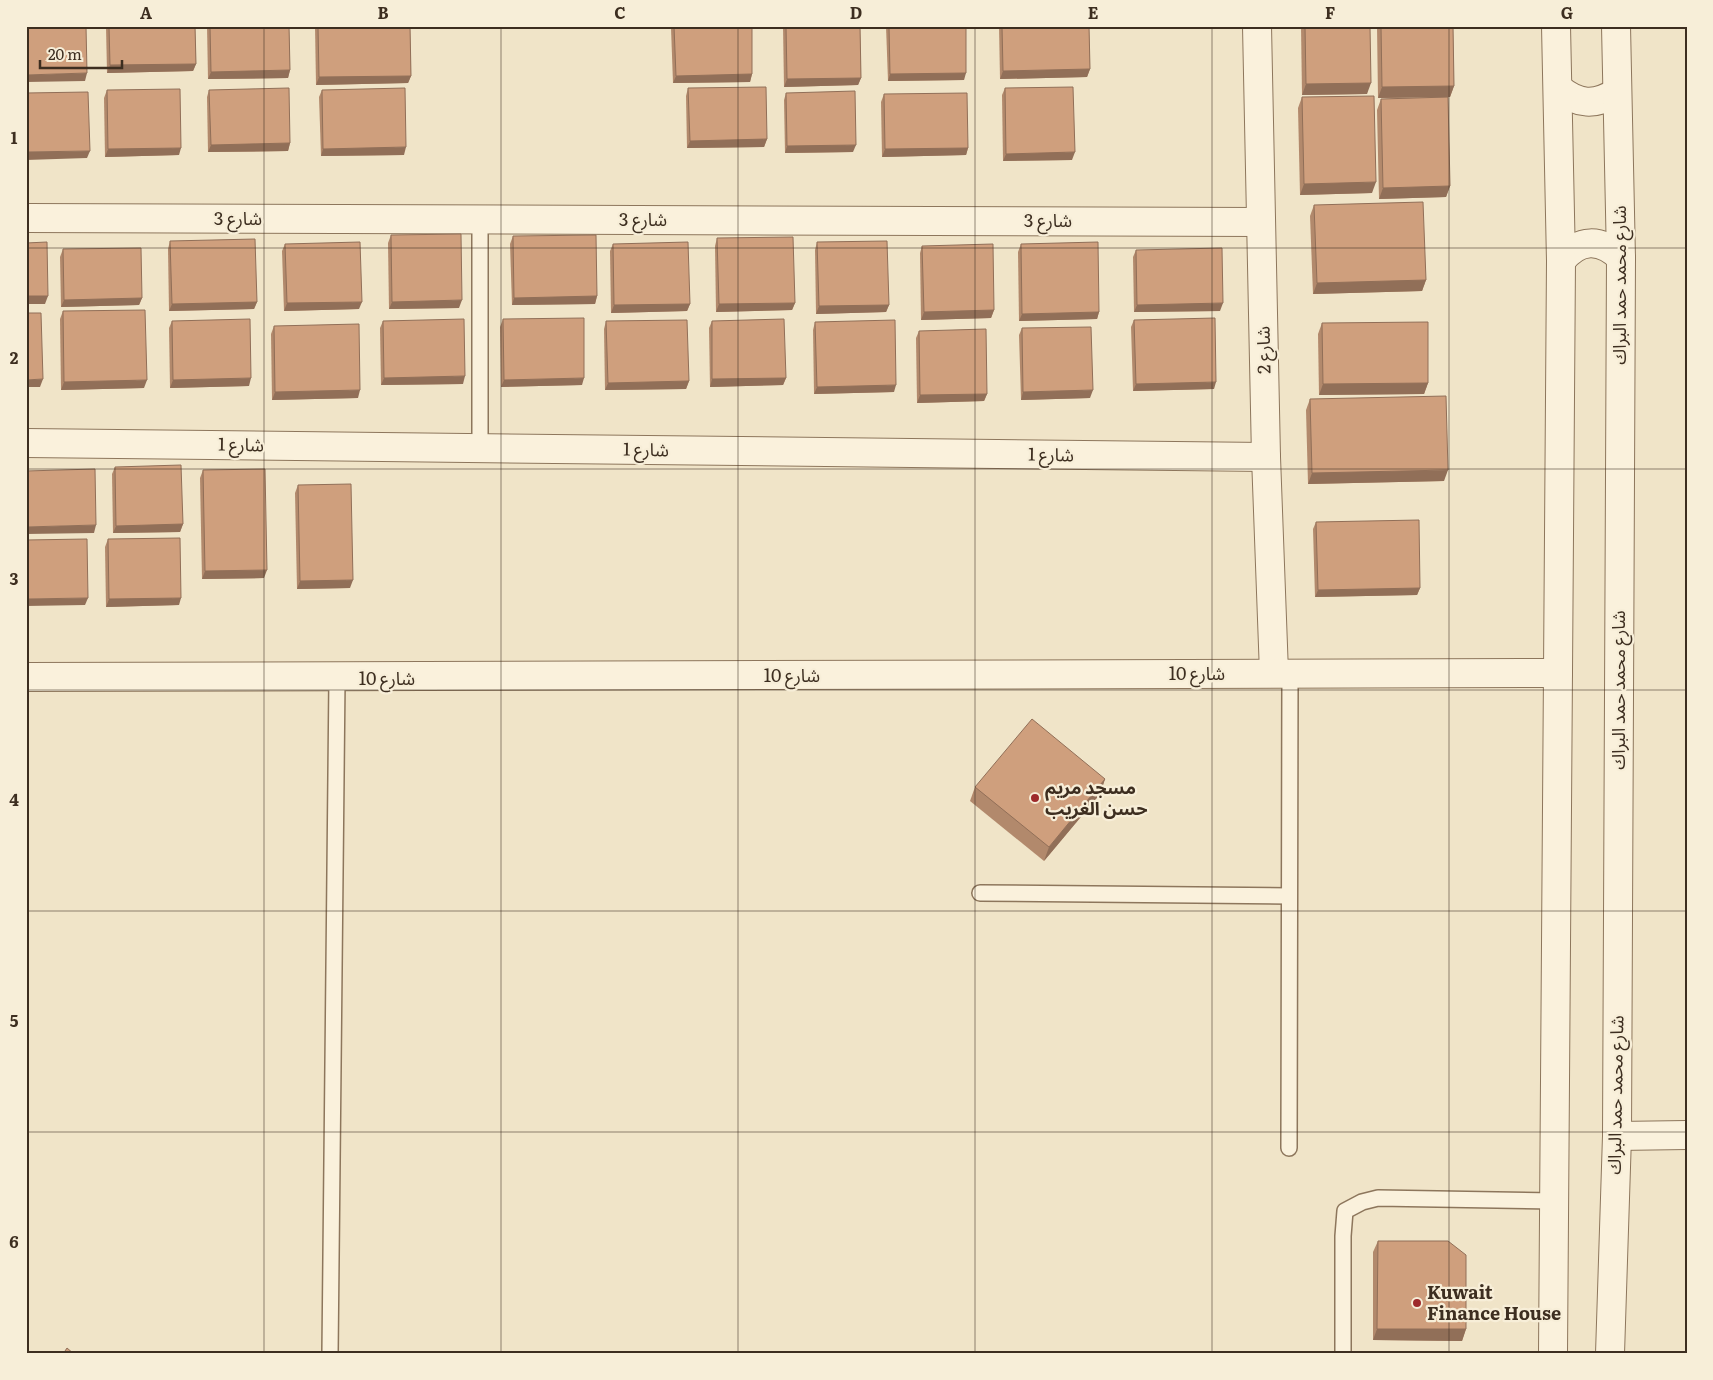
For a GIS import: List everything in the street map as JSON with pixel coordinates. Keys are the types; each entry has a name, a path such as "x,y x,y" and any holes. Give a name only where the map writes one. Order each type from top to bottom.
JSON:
{"street":[{"name":"شارع 2","path":"1256,26 1266,458 1282,673"},
{"path":"1555,1350 1554,1201 1561,261 1556,26"},
{"name":"شارع محمد حمد البراك","path":"1607,1350 1617,1136 1621,258 1616,26"},
{"path":"1558,88 1576,100 1587,102 1598,102 1617,92"},
{"name":"شارع 3","path":"26,218 1261,222"},
{"path":"1561,261 1568,251 1578,245 1590,243 1602,244 1621,258"},
{"name":"شارع 1","path":"26,443 1266,458"},
{"name":"شارع 10","path":"26,677 337,679 1282,673 1558,674"},
{"path":"1617,1136 1687,1136"}],"lane":[{"path":"480,220 480,448"},
{"path":"1282,673 1289,896 1289,1148"},
{"path":"330,1354 337,679"},
{"path":"980,893 1289,896"},
{"path":"1343,1354 1343,1236 1345,1211 1362,1202 1378,1198 1554,1201"}],"building":[{"path":"26,26 86,26 87,73 26,75"},
{"path":"109,26 195,26 196,64 110,65"},
{"path":"210,26 289,26 290,70 211,72"},
{"path":"318,26 410,26 411,76 319,77"},
{"path":"674,26 752,26 752,74 676,76"},
{"path":"786,26 860,26 861,78 787,79"},
{"path":"889,26 966,26 966,73 890,74"},
{"path":"1002,26 1089,26 1090,69 1003,71"},
{"path":"1305,26 1370,26 1371,83 1306,84"},
{"path":"1381,26 1453,26 1454,86 1382,87"},
{"path":"766,87 767,139 690,141 688,88"},
{"path":"1073,87 1075,152 1006,154 1005,88"},
{"path":"289,88 290,143 211,145 209,90"},
{"path":"405,88 406,147 323,149 322,90"},
{"path":"180,89 181,148 108,149 107,90"},
{"path":"855,91 856,145 787,146 786,93"},
{"path":"88,92 90,151 26,152 26,93"},
{"path":"967,93 968,148 885,149 884,94"},
{"path":"1374,96 1376,182 1304,184 1302,97"},
{"path":"1448,97 1450,186 1383,188 1381,99"},
{"path":"1423,202 1426,280 1317,283 1314,205"},
{"path":"461,234 462,300 392,302 391,235"},
{"path":"596,235 597,296 514,298 513,236"},
{"path":"793,237 795,303 719,304 717,238"},
{"path":"255,239 257,302 172,304 170,241"},
{"path":"887,241 889,305 819,306 817,242"},
{"path":"47,242 48,296 26,296 26,243"},
{"path":"360,242 362,302 287,303 285,244"},
{"path":"688,242 690,304 614,305 613,244"},
{"path":"1098,242 1099,312 1022,314 1021,244"},
{"path":"993,244 994,310 924,312 922,246"},
{"path":"141,248 142,298 64,300 63,249"},
{"path":"1222,248 1223,303 1137,305 1136,250"},
{"path":"145,310 147,380 64,382 63,311"},
{"path":"26,313 41,313 43,379 26,380"},
{"path":"584,318 584,378 504,380 503,319"},
{"path":"1215,318 1216,382 1136,384 1134,320"},
{"path":"250,319 251,378 173,380 172,321"},
{"path":"464,319 465,376 384,378 383,321"},
{"path":"784,319 786,378 712,379 712,321"},
{"path":"687,320 689,381 608,383 606,321"},
{"path":"895,320 896,385 817,387 815,322"},
{"path":"1428,322 1428,383 1323,384 1322,323"},
{"path":"359,324 360,390 275,392 274,326"},
{"path":"1091,327 1093,390 1023,392 1022,328"},
{"path":"986,329 987,394 920,395 919,331"},
{"path":"1446,396 1448,470 1312,473 1310,399"},
{"path":"181,465 183,524 116,526 115,467"},
{"path":"95,469 96,525 26,527 26,471"},
{"path":"265,469 267,570 205,571 203,470"},
{"path":"351,484 353,580 300,581 298,485"},
{"path":"1419,520 1420,588 1318,590 1316,522"},
{"path":"180,538 181,598 109,599 108,539"},
{"path":"87,539 88,598 26,599 26,540"},
{"name":"مسجد مريم حسن الغريب","path":"1032,719 1105,779 1049,847 975,787"},
{"name":"Kuwait Finance House","path":"1378,1241 1448,1241 1466,1255 1466,1329 1377,1329"},
{"path":"67,1348 74,1354 63,1354"}],"place":[{"name":"مسجد مريم حسن الغريب","path":"1035,798"},
{"name":"Kuwait Finance House","path":"1417,1303"}]}
